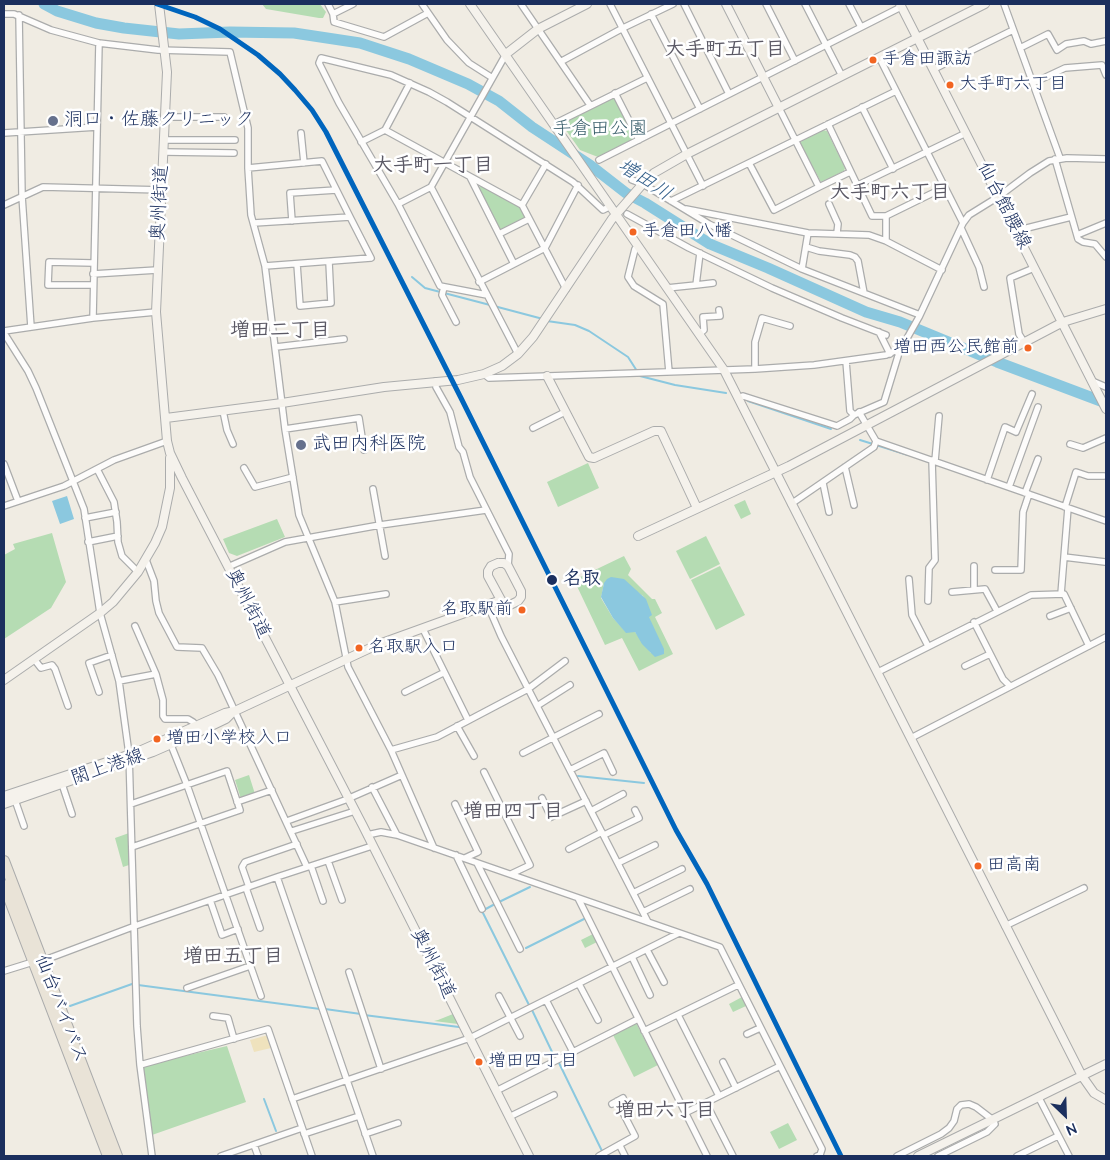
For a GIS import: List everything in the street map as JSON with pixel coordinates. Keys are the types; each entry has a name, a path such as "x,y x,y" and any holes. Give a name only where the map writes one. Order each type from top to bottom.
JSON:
{"highway":[{"name":"仙台バイパス","path":"4,861 108,1156"},
{"name":"仙台バイパス","path":"4,885 38,961 117,1156"}],"street":[{"name":"奥州街道","path":"159,4 167,72 156,312 167,441 170,453 355,811 529,1156"},
{"path":"328,4 333,14 334,22 384,37 428,13"},
{"path":"333,14 353,4"},
{"path":"422,4 447,40 469,63 491,77"},
{"path":"470,4 609,203 619,211 623,225 724,370 1082,1076 1094,1093 1106,1100"},
{"path":"521,4 562,61 590,105"},
{"path":"398,204 431,188 491,77 506,54 538,29 587,4"},
{"path":"610,4 703,186"},
{"path":"562,61 673,4"},
{"path":"684,4 729,94"},
{"path":"726,4 819,187"},
{"path":"766,4 795,60"},
{"path":"805,4 842,76"},
{"path":"849,4 861,27"},
{"path":"166,418 384,387 458,380 484,374 502,366 518,354 543,324 619,211 641,185 662,168 985,4"},
{"path":"1004,4 1033,83 1057,159 1078,239 1095,244 1106,257"},
{"path":"599,160 901,5"},
{"name":"仙台館腰線","path":"901,5 1106,409"},
{"path":"4,14 19,15 58,32 99,43 230,52 248,128 251,215 265,266 285,429 298,515 309,537 335,602 348,667 402,775 434,848"},
{"path":"651,14 700,109"},
{"path":"19,15 22,196 31,327"},
{"path":"934,69 1013,30"},
{"path":"1020,48 1048,34 1057,50 1066,44 1084,41 1091,44 1106,41"},
{"path":"92,318 99,43"},
{"path":"456,322 443,290 398,204 361,142 319,63 321,58 391,75 448,102 578,185 603,210 609,203"},
{"path":"879,58 945,187 979,268 984,287"},
{"path":"1033,83 1065,68 1102,65 1106,75"},
{"path":"554,124 647,78"},
{"path":"361,142 385,130 410,83"},
{"path":"671,201 896,91"},
{"path":"615,93 639,140"},
{"path":"862,107 892,169"},
{"path":"166,117 224,117"},
{"path":"828,124 872,216 886,216 945,187"},
{"path":"4,133 97,127"},
{"path":"385,130 522,205 566,289"},
{"path":"300,133 304,163"},
{"path":"856,186 966,133"},
{"path":"164,140 235,140"},
{"path":"164,152 234,153"},
{"path":"484,374 489,378 755,369 814,365 890,354 899,349 920,316 969,215 998,197 1030,173 1057,159 1076,157 1106,159"},
{"path":"248,168 322,161 371,258 265,266"},
{"path":"749,163 774,210 850,172"},
{"path":"522,205 546,164"},
{"path":"470,176 514,264"},
{"path":"632,180 708,224 802,269 920,316"},
{"path":"479,282 544,248 578,185"},
{"path":"4,205 43,187 162,190"},
{"path":"431,188 518,354"},
{"path":"292,221 290,193 336,190"},
{"path":"828,204 838,224 837,233"},
{"path":"683,208 808,233 869,235 886,241 942,270"},
{"path":"627,214 700,254 807,303 886,335"},
{"path":"886,216 886,241"},
{"path":"254,223 350,217"},
{"path":"1015,231 1072,217"},
{"path":"499,234 530,219"},
{"path":"623,225 638,220"},
{"path":"1077,235 1106,223"},
{"path":"802,269 808,233"},
{"path":"638,247 635,249 628,277 634,286 663,304 669,372"},
{"path":"806,247 819,252 855,257 858,261 864,293"},
{"path":"696,285 700,254"},
{"path":"92,285 48,285 49,262 93,263"},
{"path":"297,264 300,306 331,303 329,262"},
{"path":"1024,342 1019,334 1010,278 1034,268"},
{"path":"93,274 157,270"},
{"path":"667,288 712,284"},
{"path":"443,290 488,298"},
{"path":"638,536 776,473 1063,322 1106,309"},
{"path":"152,1156 137,1026 129,758 119,681 100,613 84,509 36,388 4,332 92,318 156,312"},
{"path":"699,334 704,330 703,317 720,316"},
{"path":"755,369 755,342 762,318 790,326"},
{"path":"879,332 890,354"},
{"path":"276,347 344,339"},
{"path":"738,398 743,396 837,426 857,413 884,402 899,349"},
{"path":"846,361 850,410 857,413 866,425 875,444 933,461 1106,521"},
{"path":"547,376 586,454 591,458 654,430 661,431 697,508"},
{"path":"436,381 436,387 450,412 459,447 463,452 470,477 509,554 508,566 504,563 498,563 491,566 488,570 488,576 501,600"},
{"path":"1093,383 1106,387"},
{"path":"987,480 1005,427 1016,432 1032,394"},
{"path":"1010,488 1038,407"},
{"path":"224,411 233,444"},
{"path":"532,428 565,412"},
{"path":"928,601 928,568 935,560 933,461 938,442 939,416"},
{"path":"285,429 359,418 364,450"},
{"path":"1070,444 1083,448 1106,438"},
{"path":"4,506 73,482 114,460 167,441"},
{"path":"791,504 823,483 875,444"},
{"path":"4,680 100,613 119,596 138,572 162,527 170,488 170,453"},
{"path":"995,570 1021,570 1023,512 1038,459"},
{"path":"4,464 18,501"},
{"path":"845,466 854,505"},
{"path":"244,468 255,487 293,477"},
{"path":"97,469 114,502 122,556 138,572"},
{"path":"1061,594 1067,509 1076,472 1088,476 1104,476"},
{"path":"170,488 175,481 182,478"},
{"path":"823,483 829,512"},
{"path":"373,489 385,556"},
{"path":"228,567 285,542 380,525 486,510"},
{"path":"85,518 116,512"},
{"path":"88,542 118,536"},
{"path":"1064,557 1105,562"},
{"path":"146,560 154,581 159,613 177,647 202,648 218,675 309,866 323,901"},
{"name":"閖上港線","path":"4,804 129,758 155,744 225,713 235,711 345,658 379,644 501,600 510,605 518,601 521,597 521,591 508,566"},
{"path":"974,566 974,590"},
{"path":"909,579 912,615 928,646"},
{"path":"952,592 985,589 997,611"},
{"path":"335,602 386,594"},
{"path":"878,672 974,622 1031,595 1064,594 1089,646"},
{"path":"488,606 501,636 648,922"},
{"path":"1050,616 1071,608"},
{"path":"974,622 1003,679 1010,686"},
{"path":"135,626 156,674 163,700 163,716 165,719 188,720 196,726"},
{"path":"423,629 443,673 468,720"},
{"path":"911,738 1106,637"},
{"path":"965,666 990,654"},
{"path":"99,692 89,662 112,655"},
{"path":"34,659 41,668 52,665 55,668 68,706"},
{"path":"390,750 430,739 457,726 528,689 565,661"},
{"path":"404,692 443,673"},
{"path":"119,681 156,674"},
{"path":"537,706 570,686"},
{"name":"閖上港線","path":"4,796 171,745 226,719 235,711"},
{"path":"523,752 599,714"},
{"path":"457,726 474,756"},
{"path":"171,745 187,785 261,996"},
{"path":"570,770 604,753 613,772"},
{"path":"131,804 227,772 240,810 132,846"},
{"path":"484,772 530,866 510,874"},
{"path":"287,821 348,799 402,775"},
{"path":"62,784 72,814"},
{"path":"372,787 397,835"},
{"path":"237,802 272,790"},
{"path":"591,811 623,794"},
{"path":"542,798 551,817 586,801"},
{"path":"15,800 24,826"},
{"path":"455,804 478,852 464,858"},
{"path":"568,849 639,818 635,810"},
{"path":"292,831 355,811"},
{"path":"367,835 381,832 397,835 720,947 822,1149 820,1155 817,1156"},
{"path":"260,928 242,867 244,862 297,844"},
{"path":"618,863 655,845"},
{"path":"4,971 372,846"},
{"path":"456,855 482,909"},
{"path":"328,861 342,900"},
{"path":"477,863 520,948"},
{"path":"633,893 682,869"},
{"path":"277,877 373,1156"},
{"path":"1005,926 1084,888"},
{"path":"643,912 690,889"},
{"path":"578,898 707,1156"},
{"path":"210,900 222,935 238,929"},
{"path":"292,1098 470,1038 679,933"},
{"path":"647,950 664,982"},
{"path":"632,957 650,995"},
{"path":"187,988 250,966"},
{"path":"348,972 380,1069"},
{"path":"579,984 598,1020"},
{"path":"644,1032 738,985"},
{"path":"500,996 520,1036"},
{"path":"546,1000 573,1052"},
{"path":"678,1015 718,1096"},
{"path":"213,1016 228,1018 234,1038"},
{"path":"496,1091 638,1019"},
{"path":"747,1034 760,1028"},
{"path":"140,1064 268,1029 312,1156"},
{"path":"723,1062 736,1088"},
{"path":"918,1156 1106,1064"},
{"path":"685,1113 780,1066"},
{"path":"509,1117 554,1095"},
{"path":"1039,1098 1069,1156"},
{"path":"599,1156 635,1136 617,1101"},
{"path":"706,1103 733,1156"},
{"path":"897,1156 949,1128 954,1122 957,1108 961,1105 969,1104 993,1120 995,1124 987,1132 938,1156"},
{"path":"221,1156 359,1116"},
{"path":"365,1134 398,1123"},
{"path":"1017,1156 1024,1155 1058,1136"},
{"path":"254,1145 258,1156"},
{"path":"620,1146 625,1156"}],"green space":[{"path":"262,4 320,4 326,12 323,18 319,18 266,9"},
{"name":"手倉田公園","path":"610,98 616,99 634,136 632,140 598,157 580,150 563,126 564,123"},
{"path":"823,130 827,131 845,168 844,171 821,182 800,144 802,140"},
{"path":"481,186 520,206 525,216 524,219 499,229 478,188"},
{"path":"588,463 599,488 558,507 547,482"},
{"path":"745,500 751,514 741,519 734,505"},
{"path":"277,519 285,537 237,556 229,553 223,539"},
{"path":"52,533 66,582 51,608 4,639 4,555 15,549 13,544"},
{"path":"706,536 720,564 690,579 676,551"},
{"path":"624,556 631,569 628,575 652,599 655,599 662,613 655,617 673,654 639,671 622,638 605,645 574,580","holes":["604,583 637,592 643,596 649,617 651,653 635,632 626,632 613,618 601,598"]},
{"path":"720,566 745,615 716,630 691,580"},
{"path":"249,775 255,794 241,799 235,780"},
{"path":"129,833 129,865 123,867 115,838"},
{"path":"595,933 599,941 585,948 581,940"},
{"path":"742,997 746,1006 733,1012 729,1004"},
{"path":"453,1014 458,1024 434,1021 438,1020"},
{"path":"636,1023 658,1065 634,1077 613,1035"},
{"path":"227,1046 246,1102 152,1135 142,1066"},
{"path":"788,1123 797,1140 779,1149 770,1132"}],"sand":[{"path":"268,1035 271,1048 254,1052 250,1040"}],"water":[{"path":"67,496 74,519 60,524 52,501"},
{"path":"611,577 624,579 646,599 652,615 649,617 664,649 664,654 655,657 642,644 635,632 626,633 613,618 601,597 604,583"}],"waterway":[{"name":"増田川","path":"44,4 57,11 96,23 124,28 179,34 230,32 294,33 360,43 409,59 468,84 499,101 532,127 590,165 626,193 710,244 866,312 900,322 997,362 1106,403"},
{"path":"412,277 425,288 490,305"},
{"path":"494,306 543,319"},
{"path":"547,321 575,325 589,331 628,357 637,371"},
{"path":"640,376 675,385 726,393"},
{"path":"748,401 831,429"},
{"path":"860,440 908,455"},
{"path":"578,776 644,783"},
{"path":"499,902 530,887"},
{"path":"495,904 482,911 529,1005"},
{"path":"526,948 586,918"},
{"path":"70,1006 132,984"},
{"path":"138,985 320,1009"},
{"path":"325,1009 361,1014"},
{"path":"532,1010 554,1056"},
{"path":"364,1015 459,1027"},
{"path":"559,1063 602,1151"},
{"path":"264,1099 276,1131"}],"transit line":[{"path":"157,4 195,17 220,29 258,55 295,90 312,110 326,132 676,830 707,884 841,1156"}],"place":[{"name":"手倉田諏訪","path":"873,60"},
{"name":"大手町六丁目","path":"950,85"},
{"name":"洞口・佐藤クリニック","path":"53,121"},
{"name":"手倉田八幡","path":"633,232"},
{"name":"増田西公民館前","path":"1028,348"},
{"name":"武田内科医院","path":"301,445"},
{"name":"名取","path":"552,580"},
{"name":"名取駅前","path":"522,610"},
{"name":"名取駅入口","path":"359,648"},
{"name":"増田小学校入口","path":"157,739"},
{"name":"田高南","path":"978,866"},
{"name":"増田四丁目","path":"479,1062"}],"district":[{"name":"大手町五丁目","path":"725,51"},
{"name":"大手町一丁目","path":"433,167"},
{"name":"大手町六丁目","path":"890,194"},
{"name":"増田二丁目","path":"280,332"},
{"name":"増田四丁目","path":"513,813"},
{"name":"増田五丁目","path":"233,958"},
{"name":"増田六丁目","path":"665,1112"}]}
